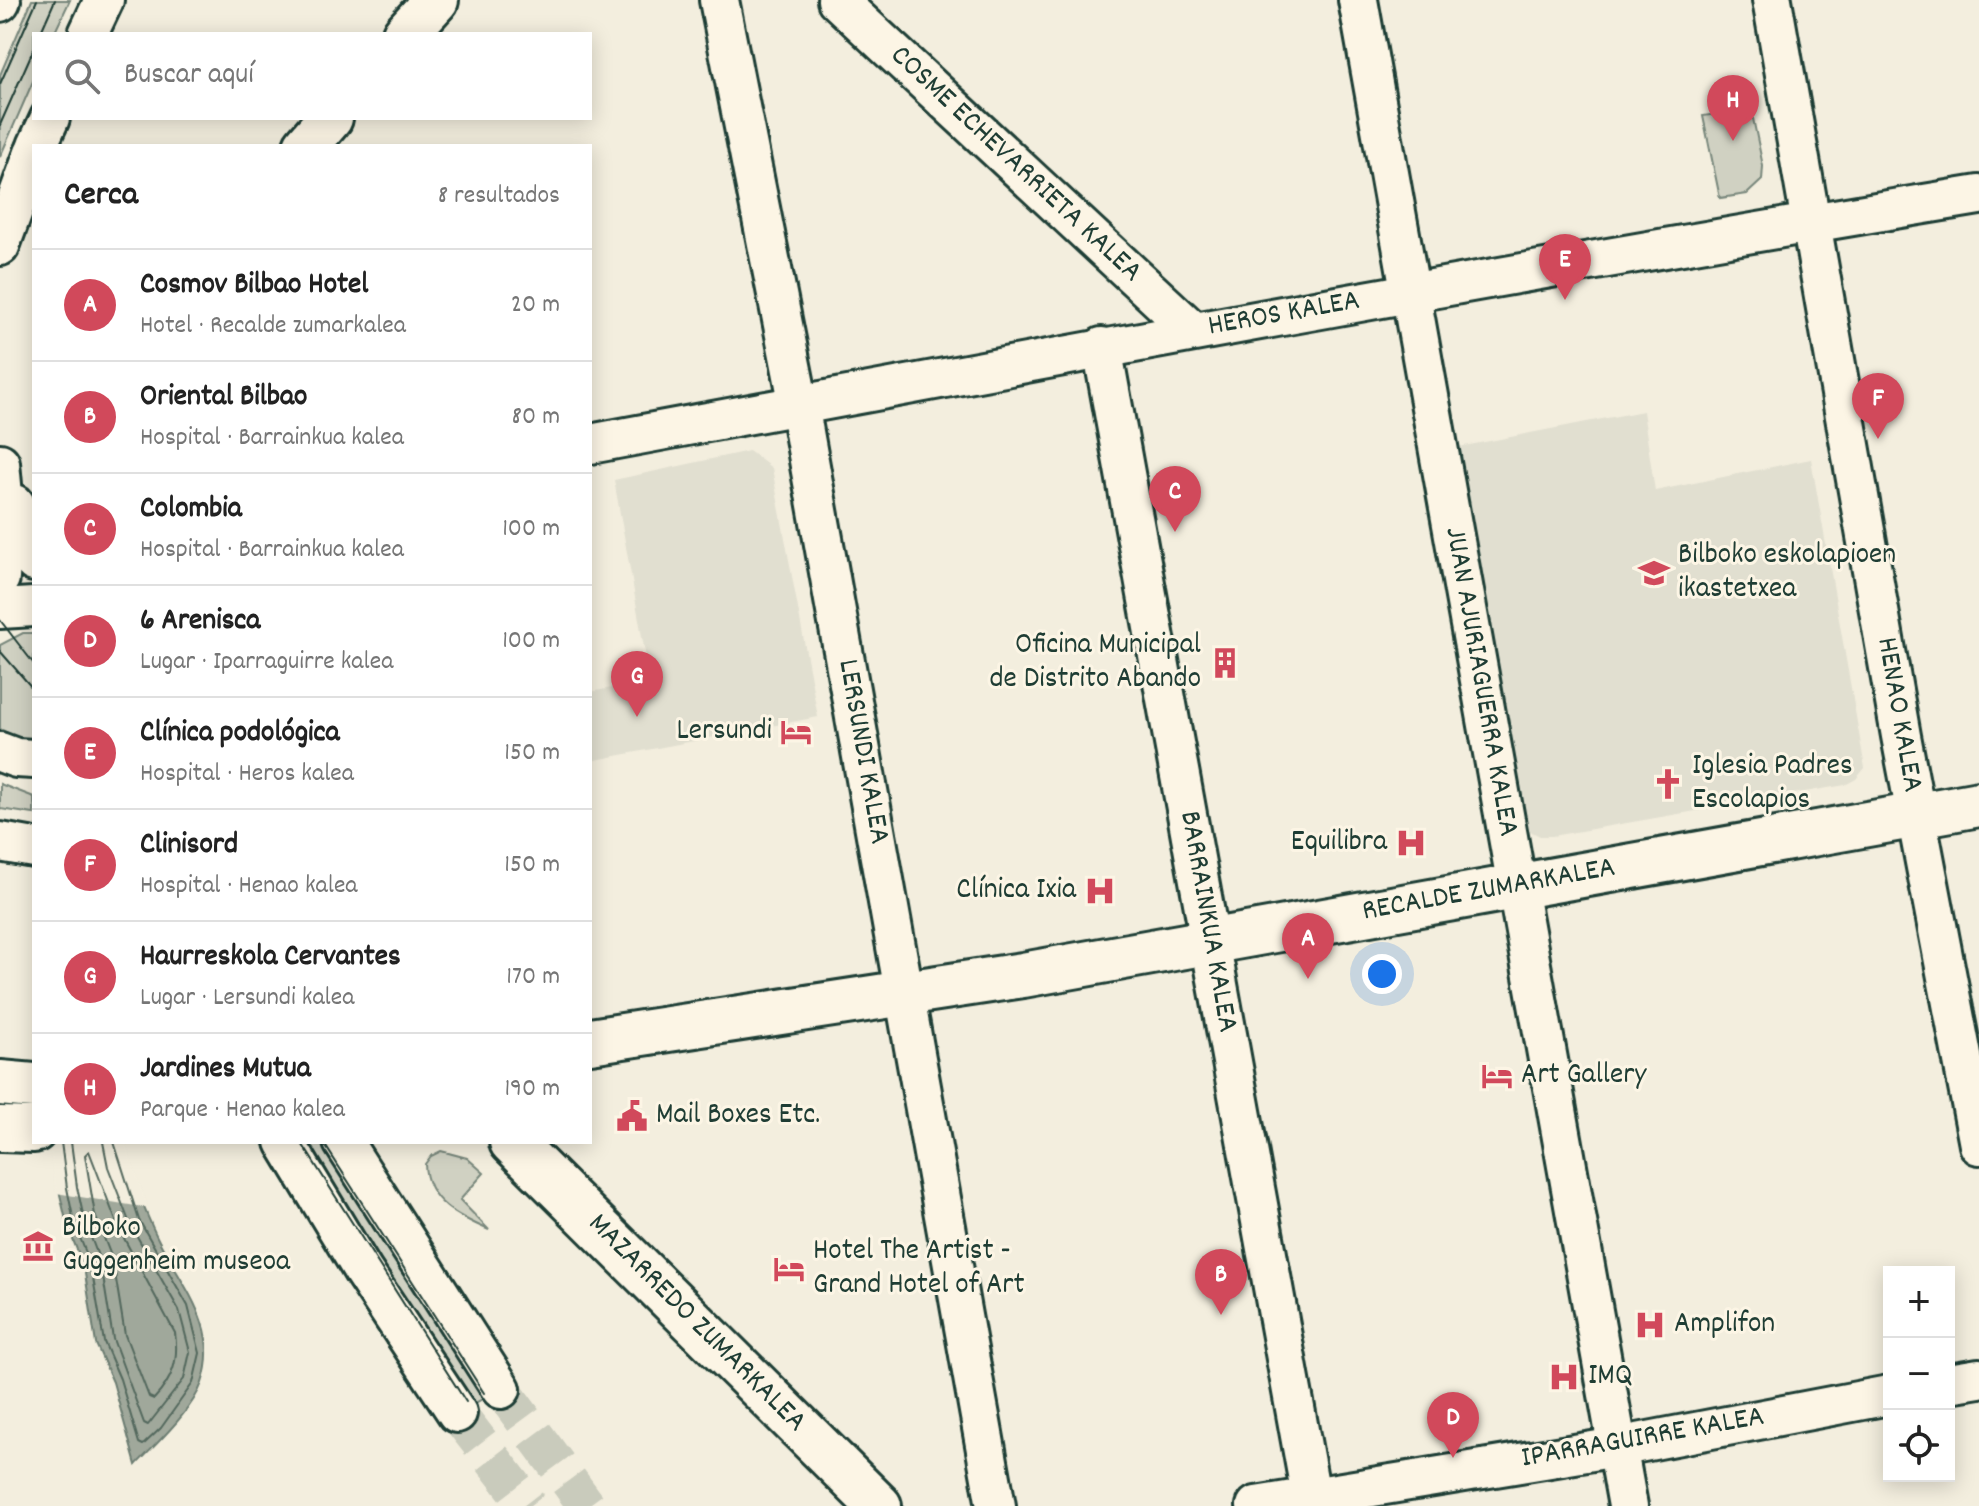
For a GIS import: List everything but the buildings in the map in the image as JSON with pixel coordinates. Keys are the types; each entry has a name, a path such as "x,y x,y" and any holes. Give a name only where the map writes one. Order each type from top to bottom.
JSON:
{"main road":[{"path":"407,32 436,0"},
{"path":"308,144 328,120"},
{"name":"RECALDE ZUMARKALEA","path":"592,1041 1023,975 1979,804"},
{"name":"RECALDE ZUMARKALEA","path":"592,1066 905,991"},
{"path":"0,1083 32,1086"},
{"path":"0,1129 32,1130"},
{"name":"MAZARREDO ZUMARKALEA","path":"514,1144 879,1506"}],"street":[{"path":"89,32 104,0"},
{"name":"LERSUNDI KALEA","path":"719,0 799,406 996,1506"},
{"name":"COSME ECHEVARRIETA KALEA","path":"837,0 1193,331"},
{"name":"JUAN AJURIAGUERRA KALEA","path":"1358,0 1628,1506"},
{"name":"HENAO KALEA","path":"1772,0 1916,816 1979,1145"},
{"path":"38,144 49,120"},
{"path":"0,246 32,158"},
{"name":"HEROS KALEA","path":"592,444 1102,347 1979,195"},
{"name":"BARRAINKUA KALEA","path":"1102,347 1311,1496"},
{"path":"0,460 32,556"},
{"path":"0,460 4,506 0,578"},
{"path":"0,609 32,607"},
{"path":"0,752 16,758 32,759"},
{"path":"0,842 32,848"},
{"path":"286,1144 363,1271 457,1413"},
{"path":"344,1144 501,1389"},
{"path":"1955,1382 1979,1378"},
{"name":"IPARRAGUIRRE KALEA","path":"1256,1506 1617,1447 1883,1396"}],"shaded area":[{"path":"32,0 70,0 55,32 32,32 32,84 0,157 0,75"},
{"path":"1751,109 1763,166 1762,180 1747,194 1720,198 1703,116"},
{"name":"Bilboko eskolapioen ikastetxea","path":"1643,411 1655,491 1811,459 1865,768 1856,779 1845,785 1540,836 1526,829 1454,448"},
{"path":"749,451 772,468 818,717 592,761 592,692 650,681 614,480"},
{"path":"23,633 32,633 32,741 19,739 0,729 0,645"},
{"path":"0,784 32,796 32,814 0,809"},
{"path":"286,1144 345,1144 501,1389 457,1413"},
{"path":"441,1151 467,1158 484,1173 460,1200 489,1230 466,1220 446,1206 431,1189 425,1164 431,1156"}],"water":[{"path":"126,1161 154,1231 197,1309 207,1344 207,1363 197,1394 173,1427 136,1465 113,1382 96,1344 84,1267 67,1225 59,1190"}],"pier":[{"path":"49,1144 126,1144 148,1208 56,1193"}],"tunnel":[{"path":"501,1389 587,1506"},
{"path":"457,1413 529,1506"}],"tram line":[{"path":"0,84 37,0"},
{"path":"41,32 55,0"},
{"path":"0,125 32,53"},
{"path":"0,620 32,661"},
{"path":"0,651 32,688"},
{"path":"302,1144 466,1402"},
{"path":"324,1144 484,1393"}],"place":[{"name":"Jardines Mutua","path":"1733,141"},
{"name":"Clínica podológica","path":"1565,300"},
{"name":"Clinisord","path":"1878,439"},
{"name":"Colombia","path":"1175,532"},
{"name":"Bilboko eskolapioen ikastetxea","path":"1654,573"},
{"name":"Oficina Municipal de Distrito Abando","path":"1225,663"},
{"name":"Haurreskola Cervantes","path":"637,717"},
{"name":"Lersundi","path":"796,732"},
{"name":"Iglesia Padres Escolapios","path":"1668,784"},
{"name":"Equilibra","path":"1411,843"},
{"name":"Clínica Ixia","path":"1100,891"},
{"name":"Cosmov Bilbao Hotel","path":"1308,979"},
{"name":"Art Gallery","path":"1497,1076"},
{"name":"Mail Boxes Etc.","path":"632,1116"},
{"name":"Bilboko Guggenheim museoa","path":"38,1246"},
{"name":"Hotel The Artist - Grand Hotel of Art","path":"789,1269"},
{"name":"Oriental Bilbao","path":"1221,1315"},
{"name":"Amplifon","path":"1650,1325"},
{"name":"IMQ","path":"1564,1377"},
{"name":"6 Arenisca","path":"1453,1458"}]}
